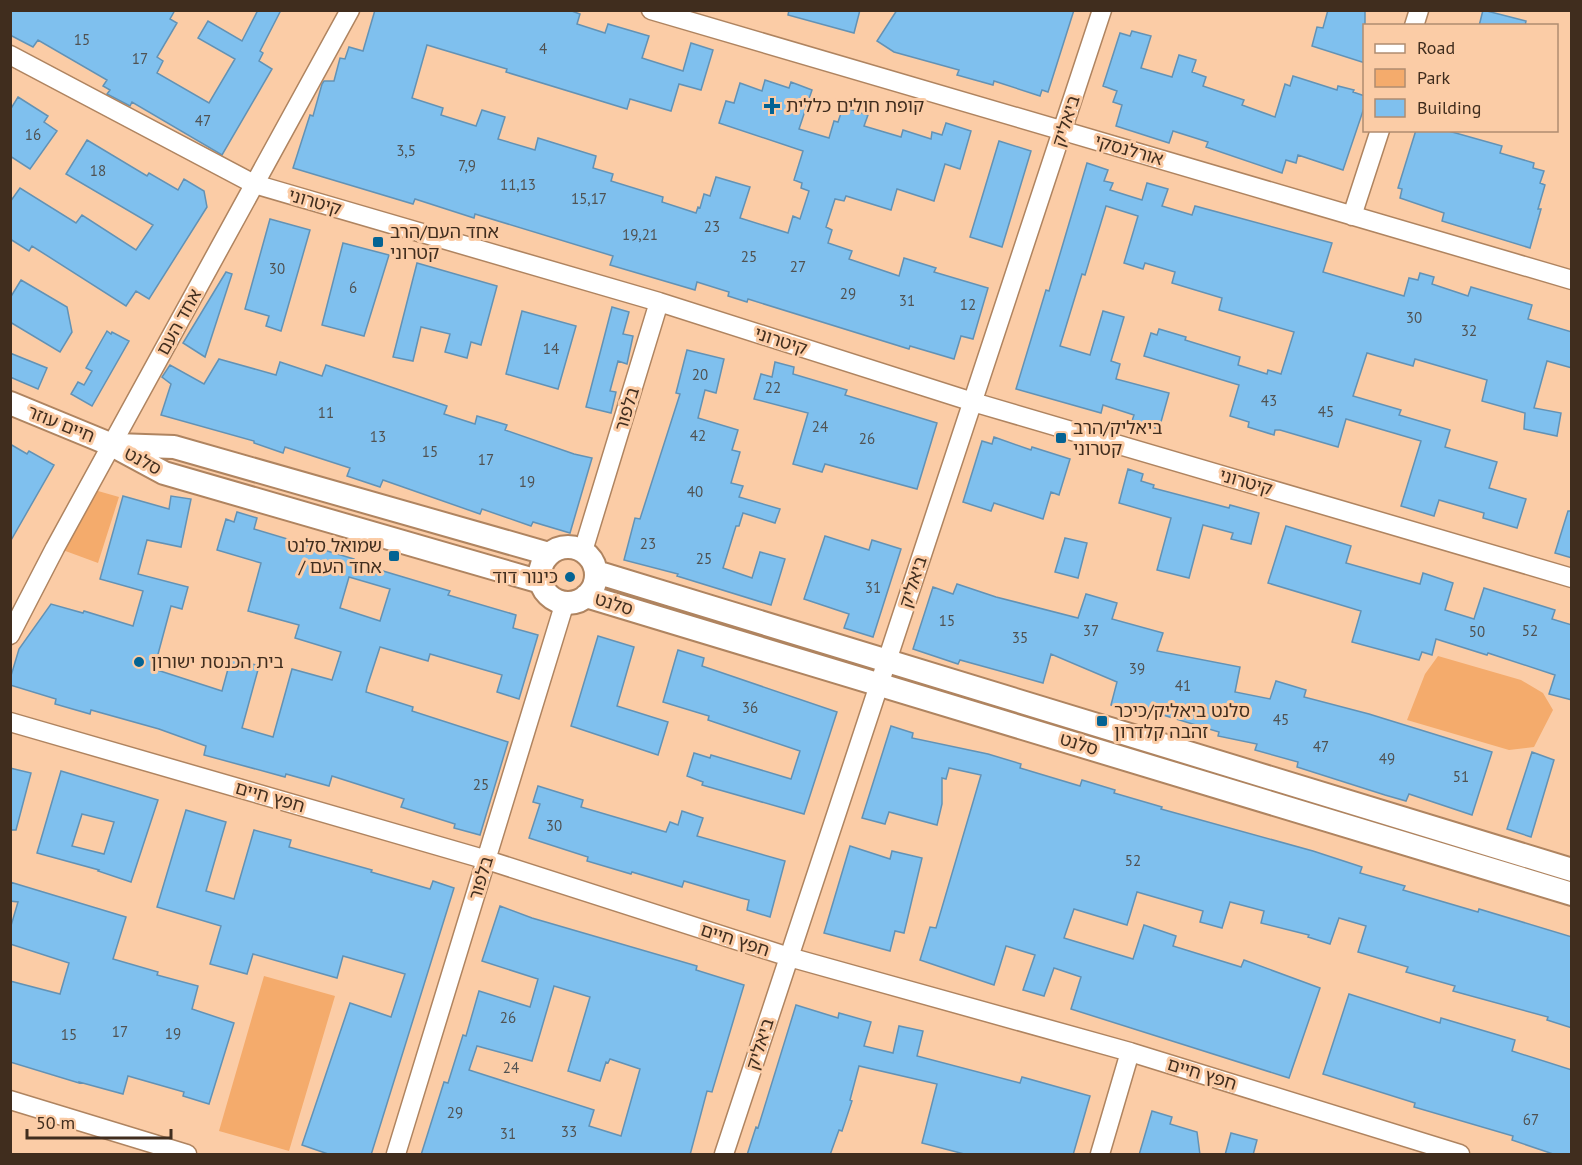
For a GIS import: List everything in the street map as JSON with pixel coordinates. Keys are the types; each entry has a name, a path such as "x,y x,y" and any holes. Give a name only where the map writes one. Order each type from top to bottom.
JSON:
{"street":[{"name":"אחד העם","path":"10,634 350,10"},
{"name":"אורלנסקי","path":"651,10 1572,280"},
{"name":"ביאליק","path":"724,1155 1102,10"},
{"name":"קיטרוני","path":"10,55 254,184 659,302 972,402 1572,578"},
{"path":"1352,216 1379,132"},
{"name":"בלפור","path":"583,551 659,302"},
{"name":"חיים עוזר","path":"10,403 112,444"},
{"name":"סלנט","path":"112,444 174,447 549,554"},
{"name":"סלנט","path":"112,444 164,473 541,582"},
{"path":"566,547 583,551 590,557 596,572 595,581 576,599 550,596 541,582 542,567 549,554 566,547"},
{"name":"סלנט","path":"596,572 1572,870"},
{"name":"בלפור","path":"396,1155 487,860 576,599"},
{"name":"סלנט","path":"576,599 879,684 1572,894"},
{"name":"חפץ חיים","path":"10,722 487,860 789,957 1130,1052 1460,1155"},
{"path":"1100,1155 1130,1052"},
{"path":"10,1100 187,1155"}],"green space":[{"path":"91,489 119,497 98,563 60,549"},
{"path":"1438,656 1521,680 1543,693 1553,710 1534,747 1509,750 1407,720 1425,674"},
{"path":"264,976 335,996 289,1151 219,1131"}],"building":[{"path":"10,10 175,10 170,19 177,23 157,57 163,61 157,73 209,103 235,59 198,38 208,21 242,41 258,10 281,10 260,51 263,53 259,61 272,69 222,155 132,102 130,106 107,94 110,90 103,86 107,80 38,40 33,47 10,35"},
{"path":"375,10 569,10 580,14 577,24 605,33 608,24 649,36 642,58 683,71 691,43 713,50 701,90 679,84 671,111 630,99 627,109 427,45 412,98 443,108 441,115 476,126 482,110 505,117 498,139 535,150 538,138 596,156 593,168 613,174 611,181 663,197 662,202 696,213 704,194 710,196 716,177 750,187 740,218 788,233 793,216 800,219 809,191 801,188 802,183 794,180 803,151 719,123 726,101 734,103 740,83 762,91 765,80 789,88 791,82 812,90 799,129 829,138 834,121 838,122 843,107 868,115 864,126 901,137 903,130 931,139 932,132 942,135 946,123 971,131 960,169 945,164 934,201 897,189 891,210 846,196 844,201 835,199 826,227 832,230 828,243 852,251 849,259 899,276 904,258 936,268 934,272 988,288 973,339 961,336 954,359 910,346 909,349 748,299 747,302 728,296 729,292 697,282 695,290 610,265 613,256 475,214 474,218 415,199 413,204 293,168 310,115 313,116 322,84 324,81 334,81 340,58 345,59 349,47 363,51"},
{"path":"789,10 860,10 854,33 788,15"},
{"path":"897,10 1074,10 1048,92 1042,90 1040,96 994,81 993,85 957,75 959,70 894,52 877,41"},
{"path":"1328,10 1365,10 1363,62 1312,46 1317,27 1323,28"},
{"path":"1483,10 1526,21 1525,24 1480,24"},
{"path":"1132,31 1151,36 1141,68 1172,77 1179,55 1196,60 1192,72 1206,77 1203,86 1244,100 1242,105 1275,117 1285,84 1290,86 1293,76 1337,90 1338,86 1354,90 1353,92 1363,95 1363,111 1343,170 1298,155 1296,163 1286,160 1282,173 1206,147 1208,142 1173,131 1169,143 1116,126 1122,105 1113,102 1117,91 1103,86 1120,33 1130,36"},
{"path":"18,97 48,116 44,122 57,131 30,169 10,156 10,110"},
{"path":"1415,132 1452,132 1502,146 1500,153 1534,163 1533,168 1544,171 1540,183 1545,185 1530,248 1442,221 1444,213 1400,198 1402,189 1398,188"},
{"path":"87,140 147,176 149,173 178,190 184,179 204,191 207,207 149,299 136,291 126,306 32,246 29,251 10,239 10,202 20,188 76,223 82,215 136,250 153,225 66,174"},
{"path":"999,141 1031,151 1002,247 970,237"},
{"path":"1087,163 1108,170 1104,181 1113,183 1110,190 1142,200 1147,183 1168,189 1162,206 1192,215 1195,206 1332,243 1323,272 1404,296 1409,278 1418,280 1420,273 1434,277 1432,284 1468,296 1471,287 1532,305 1528,319 1572,332 1572,368 1547,361 1534,408 1561,413 1557,436 1524,429 1525,413 1482,401 1487,380 1415,359 1413,366 1367,353 1353,396 1401,410 1399,415 1450,430 1445,447 1497,462 1489,488 1526,499 1517,528 1483,518 1484,513 1439,500 1434,516 1401,506 1421,441 1346,419 1338,447 1280,430 1275,430 1274,435 1248,427 1249,422 1230,416 1239,385 1144,356 1151,333 1157,335 1159,329 1186,337 1185,340 1240,357 1238,365 1267,374 1268,370 1281,374 1294,332 1219,310 1222,298 1172,283 1175,272 1145,263 1143,269 1124,263 1138,216 1106,206 1060,346 1090,355 1103,311 1124,317 1111,361 1120,364 1116,379 1169,393 1159,429 1132,421 1134,415 1103,405 1101,413 1016,389 1046,290 1049,291"},
{"path":"270,219 310,230 281,331 266,326 269,316 245,309"},
{"path":"343,243 389,255 364,336 322,325"},
{"path":"417,263 497,286 481,345 471,342 467,358 445,352 450,334 421,327 413,361 393,357"},
{"path":"226,272 232,274 205,357 183,343"},
{"path":"21,280 67,307 72,332 60,352 10,322 10,298"},
{"path":"612,307 629,312 623,334 633,336 627,364 618,361 610,391 616,392 611,413 586,407"},
{"path":"522,311 576,326 558,389 506,374"},
{"path":"107,331 129,341 92,406 71,394 78,382 84,385 92,371 86,368"},
{"path":"687,350 724,359 716,393 705,390 698,418 738,430 732,450 740,452 731,483 743,486 739,497 780,509 775,523 743,513 739,526 736,526 723,568 752,578 760,552 785,559 771,605 677,576 678,574 624,560 635,518 640,519 680,394 676,393"},
{"path":"10,353 47,368 38,389 10,377"},
{"path":"219,359 276,375 280,362 322,376 326,365 447,406 444,414 475,424 477,416 507,425 505,430 592,458 570,533 533,522 531,526 482,509 480,514 383,480 380,487 347,476 350,468 285,447 283,453 254,443 254,441 161,415 171,384 162,377 170,365 204,384"},
{"path":"775,362 794,367 793,374 847,390 845,395 937,423 917,489 825,464 822,472 793,464 808,413 754,399 761,374 772,377"},
{"path":"994,437 1031,450 1032,447 1070,459 1059,495 1051,492 1043,519 994,503 991,511 963,502 982,441 992,444"},
{"path":"10,444 27,454 29,451 54,465 10,542"},
{"path":"1128,469 1143,474 1141,481 1154,485 1153,488 1229,508 1230,505 1259,513 1251,544 1231,539 1233,533 1203,525 1189,578 1157,570 1171,518 1119,503"},
{"path":"123,496 169,509 171,496 191,499 181,547 147,540 138,574 188,587 182,609 171,606 154,669 222,691 231,658 259,666 242,728 273,737 292,669 332,680 341,652 295,638 299,625 248,611 261,563 217,550 226,519 234,522 237,512 257,518 254,529 354,559 353,562 450,591 448,595 516,615 513,628 538,635 519,699 497,692 502,675 430,654 428,661 380,647 366,692 413,707 412,711 508,742 480,835 454,828 455,824 401,807 404,799 332,776 329,786 286,774 285,777 204,755 206,746 159,729 91,710 90,714 55,704 56,699 10,685 19,649 51,604 133,626 143,591 100,579","holes":["349,577 390,589 380,621 340,608"]},
{"path":"1568,511 1572,511 1572,558 1555,553"},
{"path":"1286,526 1351,546 1346,563 1420,584 1423,573 1453,583 1445,610 1474,619 1484,588 1555,610 1552,619 1572,625 1572,700 1549,694 1555,675 1436,639 1432,655 1422,652 1419,660 1352,642 1361,611 1268,583"},
{"path":"825,536 869,550 872,540 901,549 873,637 844,628 849,614 804,599"},
{"path":"1065,538 1087,543 1078,578 1055,572"},
{"path":"957,584 996,597 1078,618 1086,594 1117,603 1112,619 1163,633 1157,651 1240,667 1235,692 1270,699 1276,681 1306,690 1304,697 1369,714 1492,752 1472,815 1409,794 1406,801 1385,795 1297,767 1298,762 1255,750 1257,744 1218,736 1219,732 1140,708 1139,713 1111,705 1117,682 1051,654 1043,683 960,660 958,664 913,649 933,587 953,594"},
{"path":"598,636 634,647 617,706 668,722 658,755 571,726"},
{"path":"678,650 704,658 702,666 837,712 804,814 702,785 703,782 687,776 694,753 710,758 711,755 791,779 800,751 708,720 709,716 663,702"},
{"path":"891,726 913,733 912,738 988,754 1021,764 1020,768 1080,786 1082,780 1115,790 1114,793 1162,807 1161,809 1313,851 1362,867 1360,873 1405,886 1403,890 1478,912 1479,909 1572,937 1572,1028 1547,1020 1548,1017 1453,991 1455,986 1406,972 1408,967 1358,952 1366,926 1339,918 1330,944 1308,937 1309,935 1261,923 1264,911 1230,902 1222,928 1200,922 1203,911 1137,892 1127,925 1074,909 1064,938 1133,959 1144,925 1176,936 1173,946 1241,967 1244,960 1320,988 1289,1078 1071,1009 1081,977 1054,968 1044,996 1023,990 1035,955 1006,946 994,985 920,960 930,927 936,928 981,775 949,768 946,779 942,778 942,804 937,825 889,812 885,824 862,818"},
{"path":"1532,752 1554,760 1531,837 1507,829"},
{"path":"10,768 31,773 16,830 10,830"},
{"path":"61,771 158,800 131,882 99,870 37,853","holes":["82,814 114,822 104,854 72,846"]},
{"path":"538,786 583,800 581,807 666,832 670,822 678,825 682,811 703,818 697,836 785,861 770,917 747,910 749,900 684,881 682,887 632,872 631,874 587,861 588,857 529,838 540,804 533,802"},
{"path":"186,810 226,822 206,891 234,899 254,830 291,840 289,847 372,870 371,872 430,889 433,881 454,888 371,1155 331,1155 302,1145 350,1003 391,1017 405,974 343,956 337,978 253,954 247,974 210,964 221,926 157,907"},
{"path":"850,846 890,859 892,851 922,858 904,933 895,931 890,951 824,933"},
{"path":"10,882 126,917 113,959 158,972 157,975 198,986 192,1009 234,1023 209,1104 183,1096 184,1092 128,1076 123,1094 10,1062 10,981 60,994 69,963 10,944 10,929 18,902 10,901"},
{"path":"500,906 532,918 697,966 696,970 744,985 712,1092 707,1091 690,1155 421,1155 444,1082 448,1083 463,1035 466,1036 479,991 530,1007 538,979 482,961","holes":["554,986 590,997 568,1071 600,1081 606,1062 608,1063 610,1059 640,1069 621,1136 589,1126 594,1110 469,1070 477,1046 532,1061"]},
{"path":"1349,994 1440,1023 1441,1018 1515,1040 1512,1051 1572,1070 1572,1155 1556,1155 1512,1140 1513,1136 1414,1107 1415,1103 1323,1074"},
{"path":"796,1005 838,1018 839,1013 871,1022 864,1046 893,1053 899,1026 923,1031 917,1056 1020,1083 1022,1077 1090,1096 1073,1155 968,1155 922,1143 937,1084 859,1066 850,1100 852,1101 842,1131 839,1130 830,1155 747,1155 756,1127 758,1128"},
{"path":"1152,1111 1172,1117 1170,1124 1197,1132 1200,1155 1139,1155"},
{"path":"1231,1133 1257,1140 1253,1155 1225,1155"}],"place":[{"name":"קופת חולים כללית","path":"772,106"},
{"name":"אחד העם/הרב קטרוני","path":"378,242"},
{"name":"ביאליק/הרב קטרוני","path":"1061,438"},
{"name":"שמואל סלנט / אחד העם","path":"394,556"},
{"name":"כינור דוד","path":"570,577"},
{"name":"בית הכנסת ישורון","path":"139,662"},
{"name":"סלנט ביאליק/כיכר זהבה קלדרון","path":"1102,721"}]}
